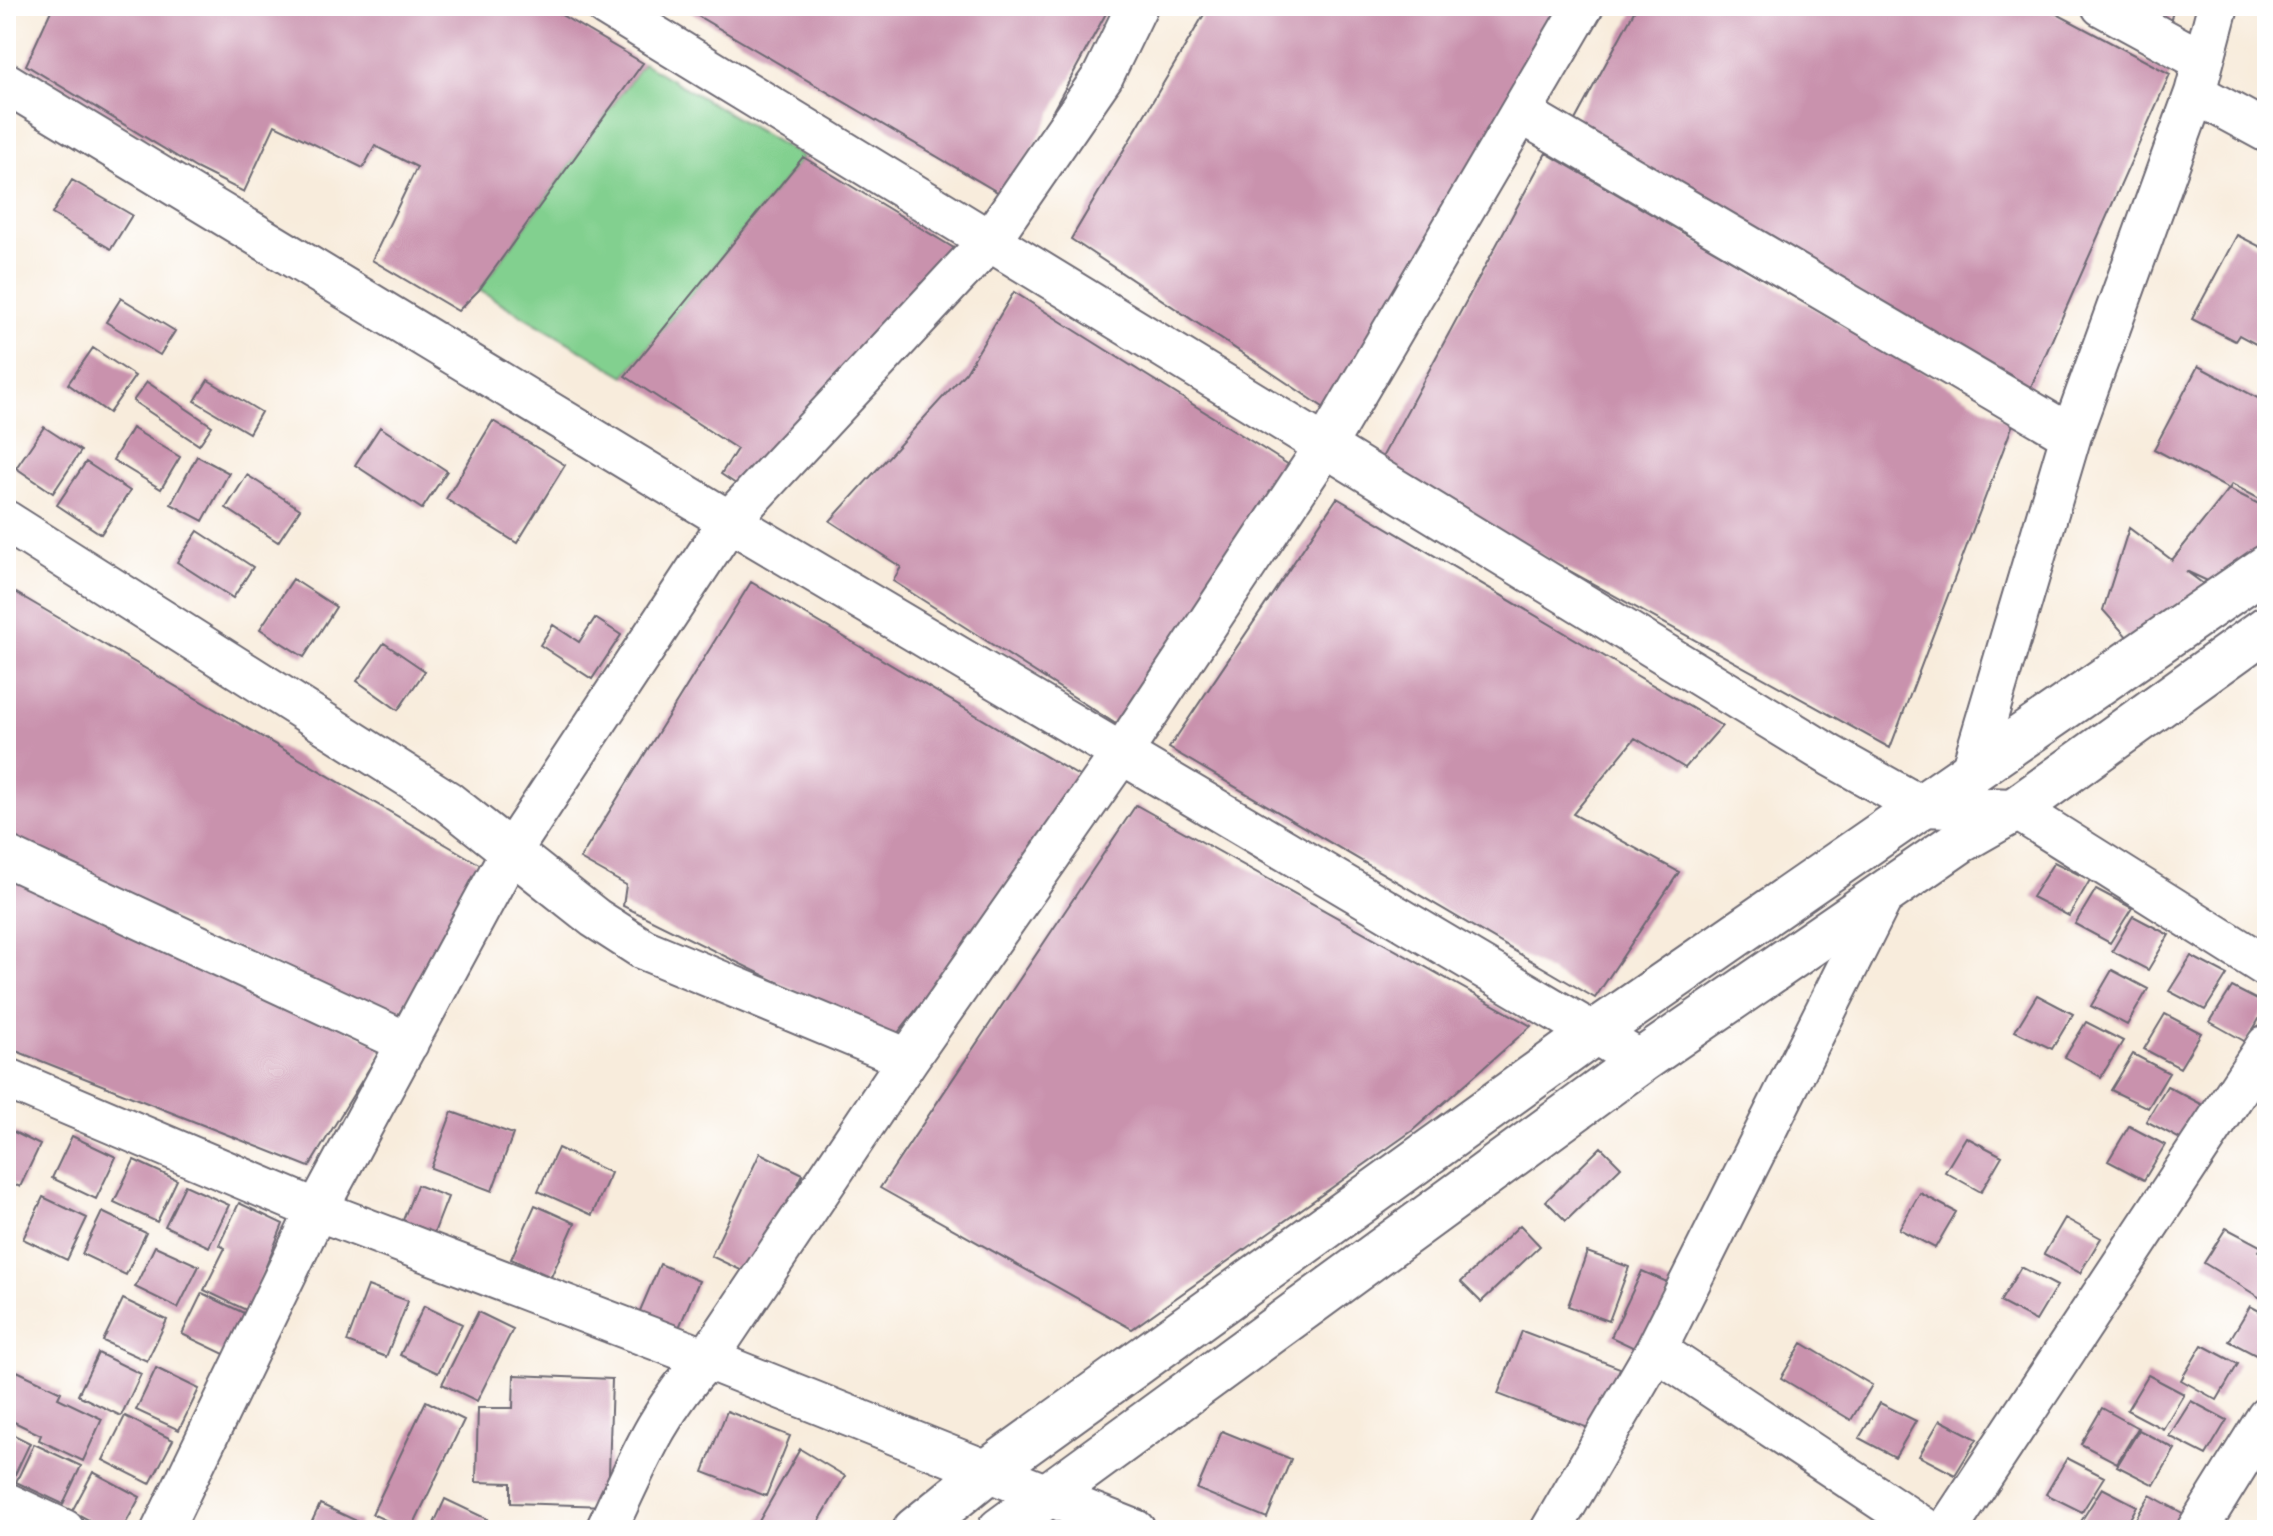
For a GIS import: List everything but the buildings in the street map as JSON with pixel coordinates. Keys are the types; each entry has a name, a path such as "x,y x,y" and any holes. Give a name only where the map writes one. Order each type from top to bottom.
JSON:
{"street":[{"path":"606,6 1324,448 1920,806 2016,809 2267,967"},
{"path":"162,1530 317,1210 511,851 729,521 990,240 1103,76 1137,6"},
{"path":"606,1530 660,1416 680,1386 707,1359 908,1059 1121,754 1324,448 1523,114 1583,6"},
{"path":"2102,6 2199,77 2267,132"},
{"path":"1972,768 2071,435 2199,77 2218,6"},
{"path":"6,83 729,521 1641,1061"},
{"path":"1523,114 2071,435"},
{"path":"6,521 398,769 511,851 595,918 643,949 908,1059"},
{"path":"915,1530 988,1471 1594,1033 1972,768 2013,745 2267,567"},
{"path":"1000,1530 1641,1061 1882,898 1960,841 2016,809 2267,628"},
{"path":"6,856 408,1043"},
{"path":"1551,1530 1656,1350 1882,898"},
{"path":"1947,1530 2267,1045"},
{"path":"6,1078 317,1210 707,1359 1135,1530"},
{"path":"1656,1350 1927,1530"},
{"path":"2208,1526 2267,1417"},
{"path":"6,1503 64,1530"}],"green space":[{"path":"643,63 803,157 625,376 479,290"}]}
